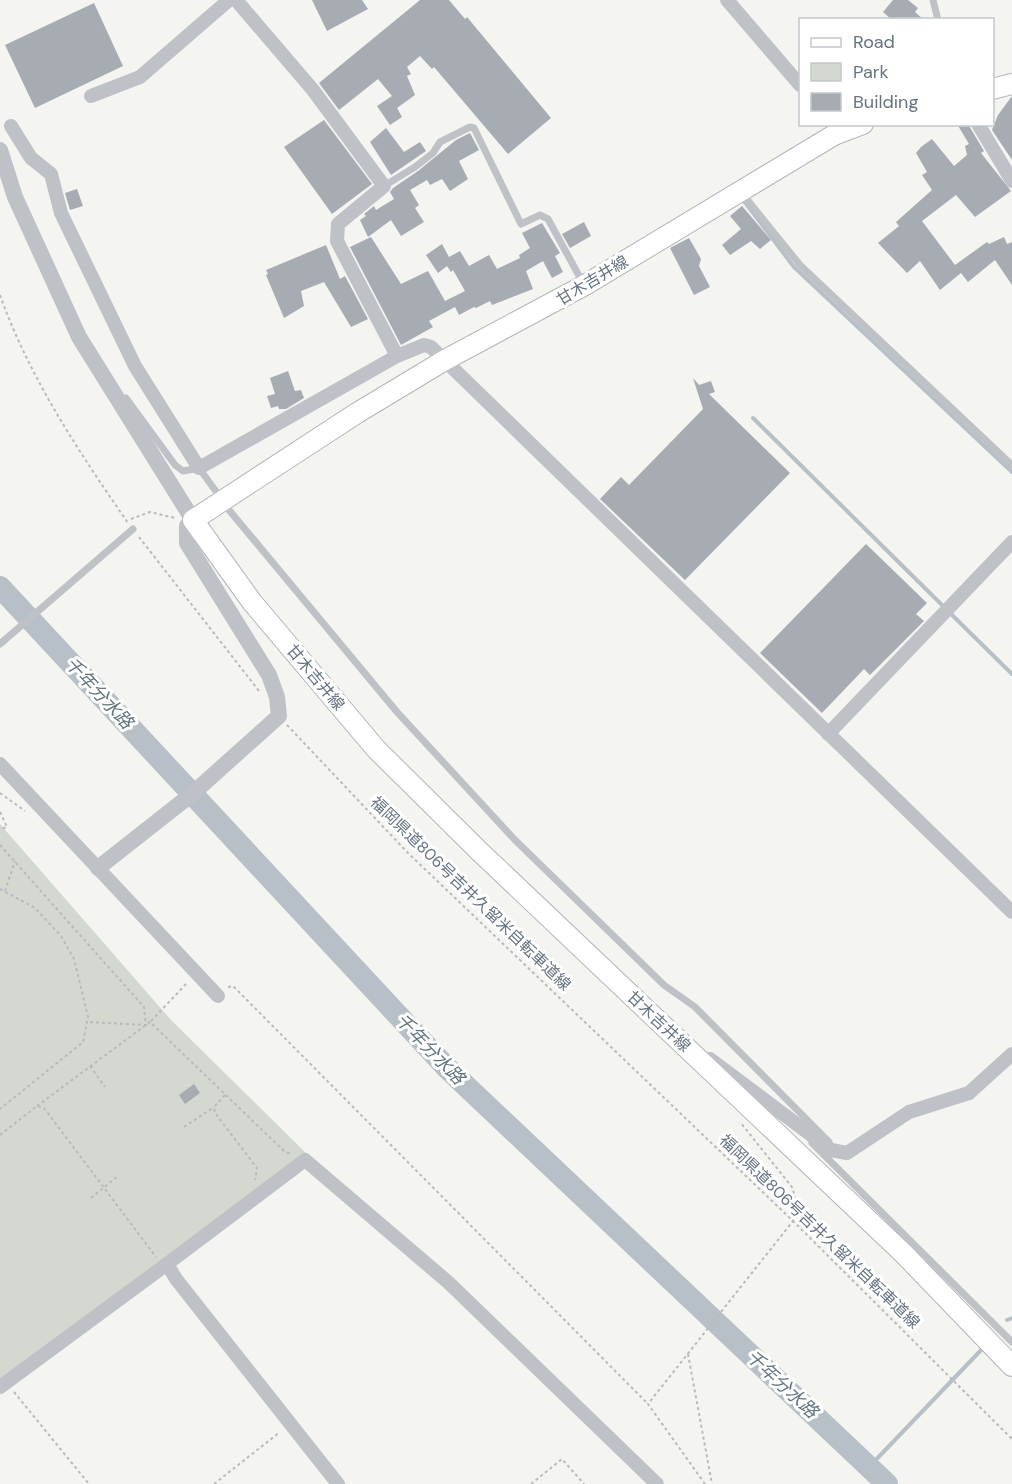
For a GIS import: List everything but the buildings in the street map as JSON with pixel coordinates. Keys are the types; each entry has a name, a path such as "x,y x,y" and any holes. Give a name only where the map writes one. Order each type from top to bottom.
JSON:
{"main road":[{"path":"994,89 1012,84"},
{"name":"甘木吉井線","path":"853,126 833,130 585,285 445,360 357,413 190,523 252,602 376,749 478,850 903,1253 1012,1365"}],"street":[{"path":"91,96 140,77 229,0"},
{"path":"727,0 799,83"},
{"path":"242,2 313,90 384,186 338,224 337,241 397,356"},
{"path":"11,126 31,158 51,174 61,213 135,366 199,468 397,356 424,345 431,347 1012,912"},
{"path":"979,126 1012,181"},
{"path":"0,150 15,197 75,328 190,523 187,543 269,675 277,698 279,716 192,794 98,868"},
{"path":"828,734 1012,542"},
{"path":"0,764 216,994"},
{"path":"696,1055 703,1054 831,1150 847,1153 909,1112 969,1093 1012,1054"},
{"path":"3,1385 162,1262 305,1160 450,1283 657,1484"},
{"path":"162,1262 338,1484"}],"lane":[{"path":"933,0 938,18"},
{"path":"384,186 424,160 440,142 470,127 474,128 522,224 540,216 548,219 585,285"},
{"path":"740,190 800,265 1012,465"},
{"path":"75,328 175,465 183,471 199,468 215,490"},
{"path":"228,510 397,712 515,840 664,985 695,1007 839,1152"},
{"path":"0,644 133,529"},
{"path":"800,1126 806,1137 1012,1342"}],"path":[{"name":"福岡県道806号吉井久留米自転車道線","path":"0,295 15,338 87,462 133,529 279,716 408,853 793,1221 1012,1439"},
{"path":"127,521 150,512 190,523"},
{"path":"0,812 8,827 0,829"},
{"path":"0,845 144,1008 146,1025"},
{"path":"5,891 15,861"},
{"path":"0,889 35,908 61,936 74,959 84,994 87,1022 83,1042 0,1109"},
{"path":"0,1135 150,1022 196,974"},
{"path":"216,994 233,986 648,1404 705,1484"},
{"path":"87,1022 146,1025"},
{"path":"150,1022 285,1152 305,1160"},
{"path":"90,1066 105,1087"},
{"path":"184,1127 214,1107 225,1095"},
{"path":"37,1106 44,1108 162,1262"},
{"path":"214,1107 215,1113 257,1168 257,1178 252,1187"},
{"path":"648,1404 793,1221 796,1204 792,1187 736,1117"},
{"path":"91,1198 118,1176"},
{"path":"688,1353 712,1484"},
{"path":"3,1385 89,1484"},
{"path":"214,1484 291,1422"},
{"path":"531,1484 562,1459 584,1484"}],"green space":[{"path":"0,824 171,1020 307,1154 0,1383"}],"waterway":[{"path":"744,201 794,267 1012,472"},
{"path":"753,418 944,607"},
{"name":"千年分水路","path":"0,587 447,1068 887,1484"},
{"path":"949,612 1012,674"},
{"path":"1007,1320 1012,1318"},
{"path":"869,1467 984,1347"}]}
